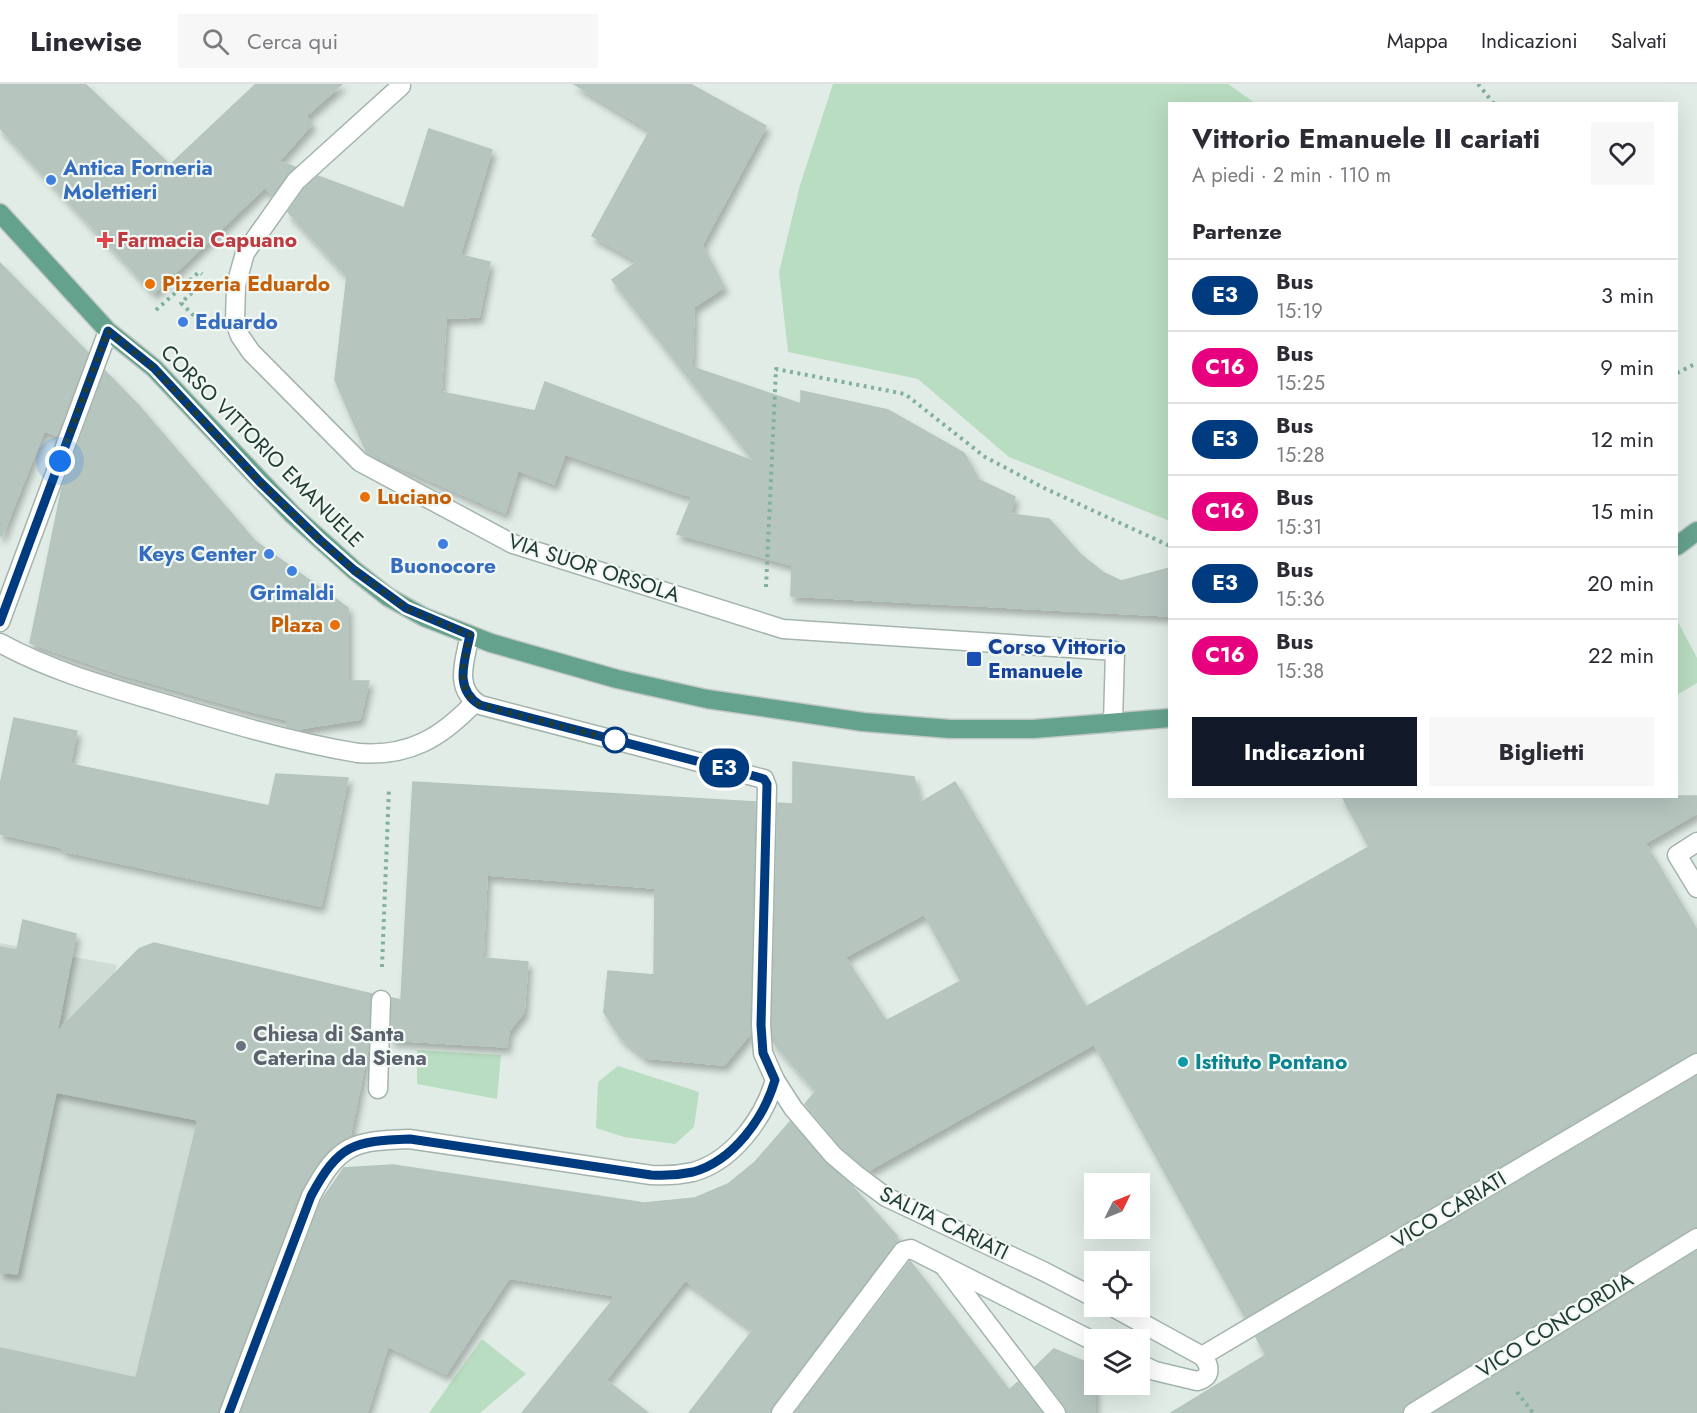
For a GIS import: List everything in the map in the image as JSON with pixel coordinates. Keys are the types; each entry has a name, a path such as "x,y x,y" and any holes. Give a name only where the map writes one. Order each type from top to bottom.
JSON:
{"main road":[{"name":"CORSO VITTORIO EMANUELE","path":"0,213 108,331 154,368 268,490 354,570 406,608 470,635 583,670 696,697 863,722 950,729 1033,729 1168,718"},
{"path":"1678,545 1697,531"}],"street":[{"name":"VIA SUOR ORSOLA","path":"401,86 296,181 245,253 236,285 235,322 240,336 251,352 360,462 513,544 783,629 1115,651 1113,723"},
{"path":"0,622 108,331"},
{"path":"0,643 26,658 122,691 282,737 358,753 390,754 411,747 447,729 475,702 466,691 462,677 470,635"},
{"name":"SALITA CARIATI","path":"475,702 766,781 768,788 761,1025 763,1053 775,1080 792,1108 833,1155 886,1197 1084,1292"},
{"path":"1697,842 1677,855 1697,888"},
{"path":"378,1089 381,1000"},
{"name":"VICO CARIATI","path":"1202,1356 1697,1063"},
{"path":"229,1413 311,1196 330,1165 353,1146 381,1140 410,1139 651,1175 673,1176 695,1172 709,1166 740,1140 764,1109 775,1080"},
{"name":"VICO CONCORDIA","path":"1413,1413 1697,1238"},
{"path":"781,1413 903,1251 911,1249 941,1263"},
{"name":"SALITA CARIATI","path":"941,1263 1084,1336"},
{"name":"SALITA CARIATI","path":"941,1263 1056,1413"},
{"path":"1131,1317 1202,1356 1209,1366 1209,1371 1203,1379 1197,1381 1150,1369"}],"path":[{"path":"1478,84 1492,102"},
{"path":"156,310 199,272 206,279 182,303 200,323"},
{"path":"1678,372 1697,363"},
{"path":"765,623 776,369 905,394 985,457 1044,488 1168,545"},
{"path":"381,1000 390,754"}],"shaded area":[{"path":"0,943 117,965 104,1002 208,1084 215,1413 0,1394"}],"green space":[{"path":"833,84 1228,84 1254,102 1168,102 1168,520 1009,457 918,379 788,352 779,272 800,185"},
{"path":"1678,622 1697,658 1697,683 1678,694"},
{"path":"417,1050 501,1055 497,1099 417,1084"},
{"path":"618,1066 699,1092 694,1127 675,1144 624,1137 596,1128 598,1082"},
{"path":"482,1339 526,1374 480,1413 429,1413"}],"building":[{"path":"0,84 85,84 170,165 256,84 342,84 306,116 312,124 279,161 295,167 272,195 265,187 154,293 0,128"},
{"path":"574,84 690,84 766,126 702,245 724,287 694,307 692,367 801,404 801,391 888,410 964,453 979,480 1015,497 1010,514 1049,519 1080,554 1104,573 1121,581 1168,569 1168,616 791,596 792,565 677,534 692,497 565,454 554,484 518,470 505,513 367,453 335,380 347,276 288,212 304,189 318,176 404,208 429,129 492,150 460,255 490,262 479,317 446,318 441,392 535,411 545,382 755,462 612,280 638,261 592,236 650,130"},
{"path":"0,263 88,353 57,435 44,431 2,536 0,536"},
{"path":"105,371 139,406 255,541 348,608 348,681 369,681 360,719 298,729 287,727 288,720 117,673 30,643 62,488"},
{"path":"14,718 77,731 70,764 269,806 276,774 348,778 321,906 63,851 64,848 0,834 0,785"},
{"path":"793,762 914,777 920,803 955,782 1086,1007 1369,847 1343,798 1678,798 1678,796 1697,796 1697,813 1645,843 1697,930 1697,1052 1691,1053 1245,1317 1094,1044 869,1170 841,1147 805,1104 816,1091 773,1042 778,803 793,804","holes":["924,914 961,981 886,1021 845,957"]},
{"path":"413,782 755,802 750,1034 724,1065 646,1058 621,1038 604,1012 608,971 654,975 655,888 487,875 483,958 528,962 524,1012 509,1031 507,1047 391,1040 392,998 401,1000"},
{"path":"23,920 76,934 57,1032 139,949 154,943 372,994 368,1048 350,1136 333,1147 322,1158 301,1192 218,1413 0,1413 0,1348 136,1378 198,1120 56,1092 17,1274 0,1272 0,947 17,950"},
{"path":"1697,1076 1697,1227 1691,1228 1407,1403 1402,1413 1171,1413 1266,1355 1256,1337"},
{"path":"790,1122 825,1162 852,1186 897,1236 894,1239 897,1242 772,1406 770,1413 689,1413 753,1330 685,1280 606,1380 648,1413 522,1413 616,1296 509,1278 446,1374 388,1346 367,1413 241,1413 321,1201 344,1168 393,1165 644,1203 695,1198 728,1184 755,1162"},
{"path":"1697,1251 1697,1413 1434,1413"},
{"path":"910,1261 1009,1390 1018,1382 1042,1413 795,1413"},
{"path":"1054,1349 1084,1361 1084,1395 1095,1395 1095,1413 1067,1413 1065,1406 1035,1367"}],"bus line":[{"name":"E3","path":"0,622 108,331 154,368 260,482 354,570 406,608 446,627 470,635 462,677 466,691 475,702 754,776 764,779 767,784 761,1025 763,1053 775,1080 771,1095 755,1123 724,1156 709,1166 695,1172 673,1176 651,1175 410,1139 381,1140 353,1146 330,1165 311,1196 229,1413"}],"place":[{"name":"Antica Forneria Molettieri","path":"51,180"},
{"name":"Farmacia Capuano","path":"105,240"},
{"name":"Pizzeria Eduardo","path":"150,284"},
{"name":"Eduardo","path":"183,322"},
{"name":"Luciano","path":"365,497"},
{"name":"Buonocore","path":"443,544"},
{"name":"Keys Center","path":"269,554"},
{"name":"Grimaldi","path":"292,571"},
{"name":"Plaza","path":"335,625"},
{"name":"Corso Vittorio Emanuele","path":"974,659"},
{"name":"Chiesa di Santa Caterina da Siena","path":"241,1046"},
{"name":"Istituto Pontano","path":"1183,1062"}],"route":[{"path":"60,461 108,331 154,368 260,482 354,570 406,608 446,627 470,635 462,677 466,691 475,702 615,740"}]}
